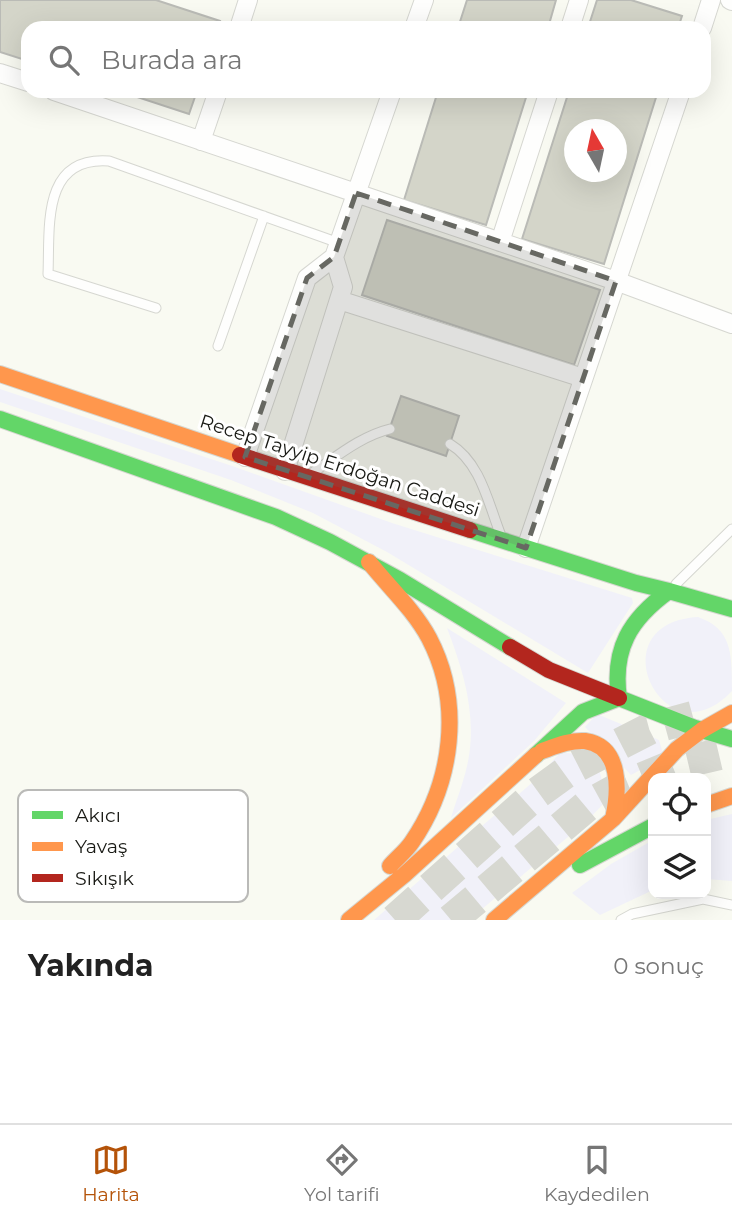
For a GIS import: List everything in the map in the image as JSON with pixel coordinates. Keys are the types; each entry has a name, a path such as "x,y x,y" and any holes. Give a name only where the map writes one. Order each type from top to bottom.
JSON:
{"main road":[{"name":"Recep Tayyip Erdoğan Caddesi","path":"0,374 285,471 503,541 636,583 732,609"},
{"path":"0,419 276,517 369,562 549,670 702,730 732,739"},
{"path":"339,920 412,843 437,798 449,750 451,708 443,670 429,637 369,562"},
{"path":"619,698 616,674 622,645 640,614 669,591"},
{"path":"349,920 404,875 583,712 619,698"},
{"path":"494,920 613,819 677,749 702,730 732,713"},
{"path":"541,751 568,742 581,741 601,748 611,757 619,778 619,793 613,819"},
{"path":"711,803 732,796"},
{"path":"518,900 648,829"}],"street":[{"path":"241,21 248,0"},
{"path":"416,21 424,0"},
{"path":"572,21 579,0"},
{"path":"704,21 712,0"},
{"path":"0,72 21,80"},
{"path":"75,98 616,281 732,324"},
{"path":"201,141 216,98"},
{"path":"285,471 343,286 337,250 390,98"},
{"path":"500,242 547,98"},
{"path":"526,548 679,98"},
{"path":"244,457 307,278 337,250"},
{"path":"339,300 583,378"}],"lane":[{"path":"156,308 48,274 53,197 67,173 86,163 109,161 264,216 337,250"},
{"path":"218,346 264,216"},
{"path":"305,477 362,440 390,429"},
{"path":"450,444 468,458 477,474 503,541"},
{"path":"669,591 732,529"},
{"path":"621,920 632,914 703,899 732,905"}],"highlighted area":[{"path":"356,193 616,281 526,548 245,457 307,278 334,257"}],"shaded area":[{"path":"0,389 235,467 392,523 632,598 633,603 588,673 387,552 313,513 231,480 0,402"},
{"path":"698,617 718,628 728,644 732,691 707,709 684,711 664,701 651,684 646,662 650,641 667,625"},
{"path":"447,628 566,703 534,741 451,818 467,766 471,731 468,696"},
{"path":"597,714 659,740 664,757 631,775 585,727"},
{"path":"560,753 595,754 607,800 587,821 469,920 374,920 534,781"},
{"path":"732,814 732,881 711,879 711,819"},
{"path":"648,843 648,892 600,915 572,893 611,864"}],"building":[{"path":"0,0 156,0 220,21 21,21 21,59 0,52"},
{"path":"467,0 556,0 550,21 460,21"},
{"path":"597,0 631,0 682,16 680,21 590,21"},
{"path":"140,98 195,98 189,114"},
{"path":"436,98 526,98 486,225 404,200"},
{"path":"567,98 656,98 604,264 522,239"},
{"path":"387,220 600,290 574,365 362,295"},
{"path":"401,396 459,416 446,456 387,436"}],"tunnel":[{"path":"395,920 536,794 569,770 649,729 693,717"},
{"path":"451,920 588,805 619,788 677,764 732,751"}],"traffic: fast":[{"path":"0,419 276,517 330,542 400,580 510,647"},
{"path":"470,530 669,591"},
{"path":"619,698 618,665 621,650 634,624 655,602 669,591 732,609"},
{"path":"536,755 583,712 619,698 695,728 732,739"},
{"path":"580,865 648,829"}],"traffic: slow":[{"path":"0,374 240,455"},
{"path":"369,562 409,608 429,638 440,663 449,715 449,742 437,794 412,842 390,866"},
{"path":"494,920 613,819 677,749 702,730 732,713"},
{"path":"542,751 585,741 606,752 612,761 617,784 613,819"},
{"path":"349,920 404,875 536,755"},
{"path":"711,803 732,796"}],"traffic: jam":[{"path":"240,455 470,530"},
{"path":"510,647 549,670 619,698"}]}
